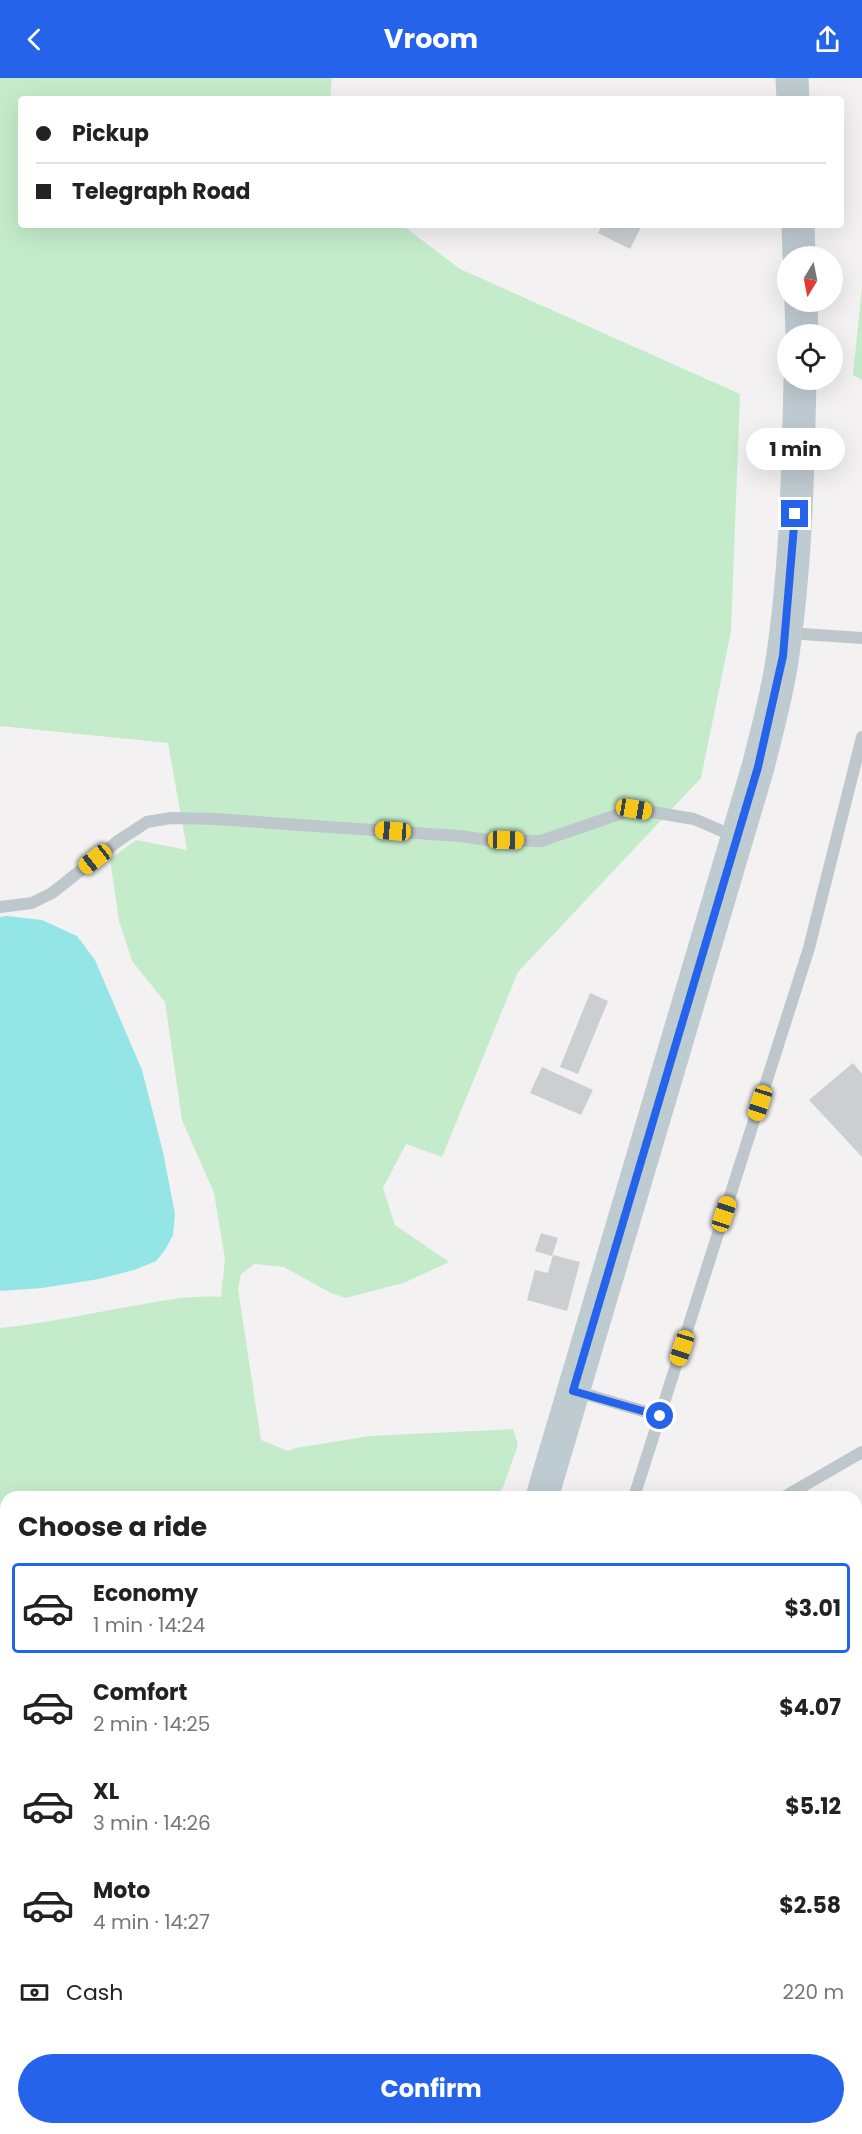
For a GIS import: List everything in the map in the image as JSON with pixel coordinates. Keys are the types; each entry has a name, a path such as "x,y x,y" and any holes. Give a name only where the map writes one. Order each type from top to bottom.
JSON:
{"main road":[{"path":"792,78 793,96"},
{"path":"798,228 799,246"},
{"path":"544,1491 758,767 773,704 783,656 785,633 798,467 800,390"}],"lane":[{"path":"785,633 862,638"},
{"path":"636,1491 809,948 862,736"},
{"path":"0,907 32,903 52,893 117,841 147,822 171,818 436,834 488,840 541,841 634,809 694,819 737,838"},
{"path":"573,1391 660,1416"},
{"path":"794,1491 862,1452"}],"green space":[{"path":"0,78 332,78 330,96 18,96 18,228 406,228 460,269 740,394 731,631 701,778 518,972 442,1157 406,1144 383,1188 395,1225 449,1262 406,1282 346,1298 331,1293 284,1267 255,1264 241,1274 238,1289 261,1440 288,1451 370,1436 513,1429 518,1445 500,1491 0,1491 0,1328 169,1300 221,1297 225,1259 214,1193 182,1120 165,1002 132,961 119,921 110,859 136,840 187,850 168,743 0,726"},
{"path":"862,286 862,380 853,375"}],"water":[{"path":"0,917 42,920 77,936 95,960 142,1070 163,1152 175,1214 173,1235 165,1250 156,1261 134,1270 99,1279 42,1288 0,1291"}],"building":[{"path":"600,228 640,228 630,249 598,233"},
{"path":"590,993 608,1001 578,1074 560,1067"},
{"path":"853,1063 862,1074 862,1157 809,1100"},
{"path":"542,1067 593,1090 581,1115 530,1093"},
{"path":"541,1233 558,1238 552,1256 535,1251"},
{"path":"553,1255 580,1262 567,1311 527,1300 535,1270 548,1273"}],"route":[{"path":"660,1416 573,1391 758,767 783,656 795,514"}]}
